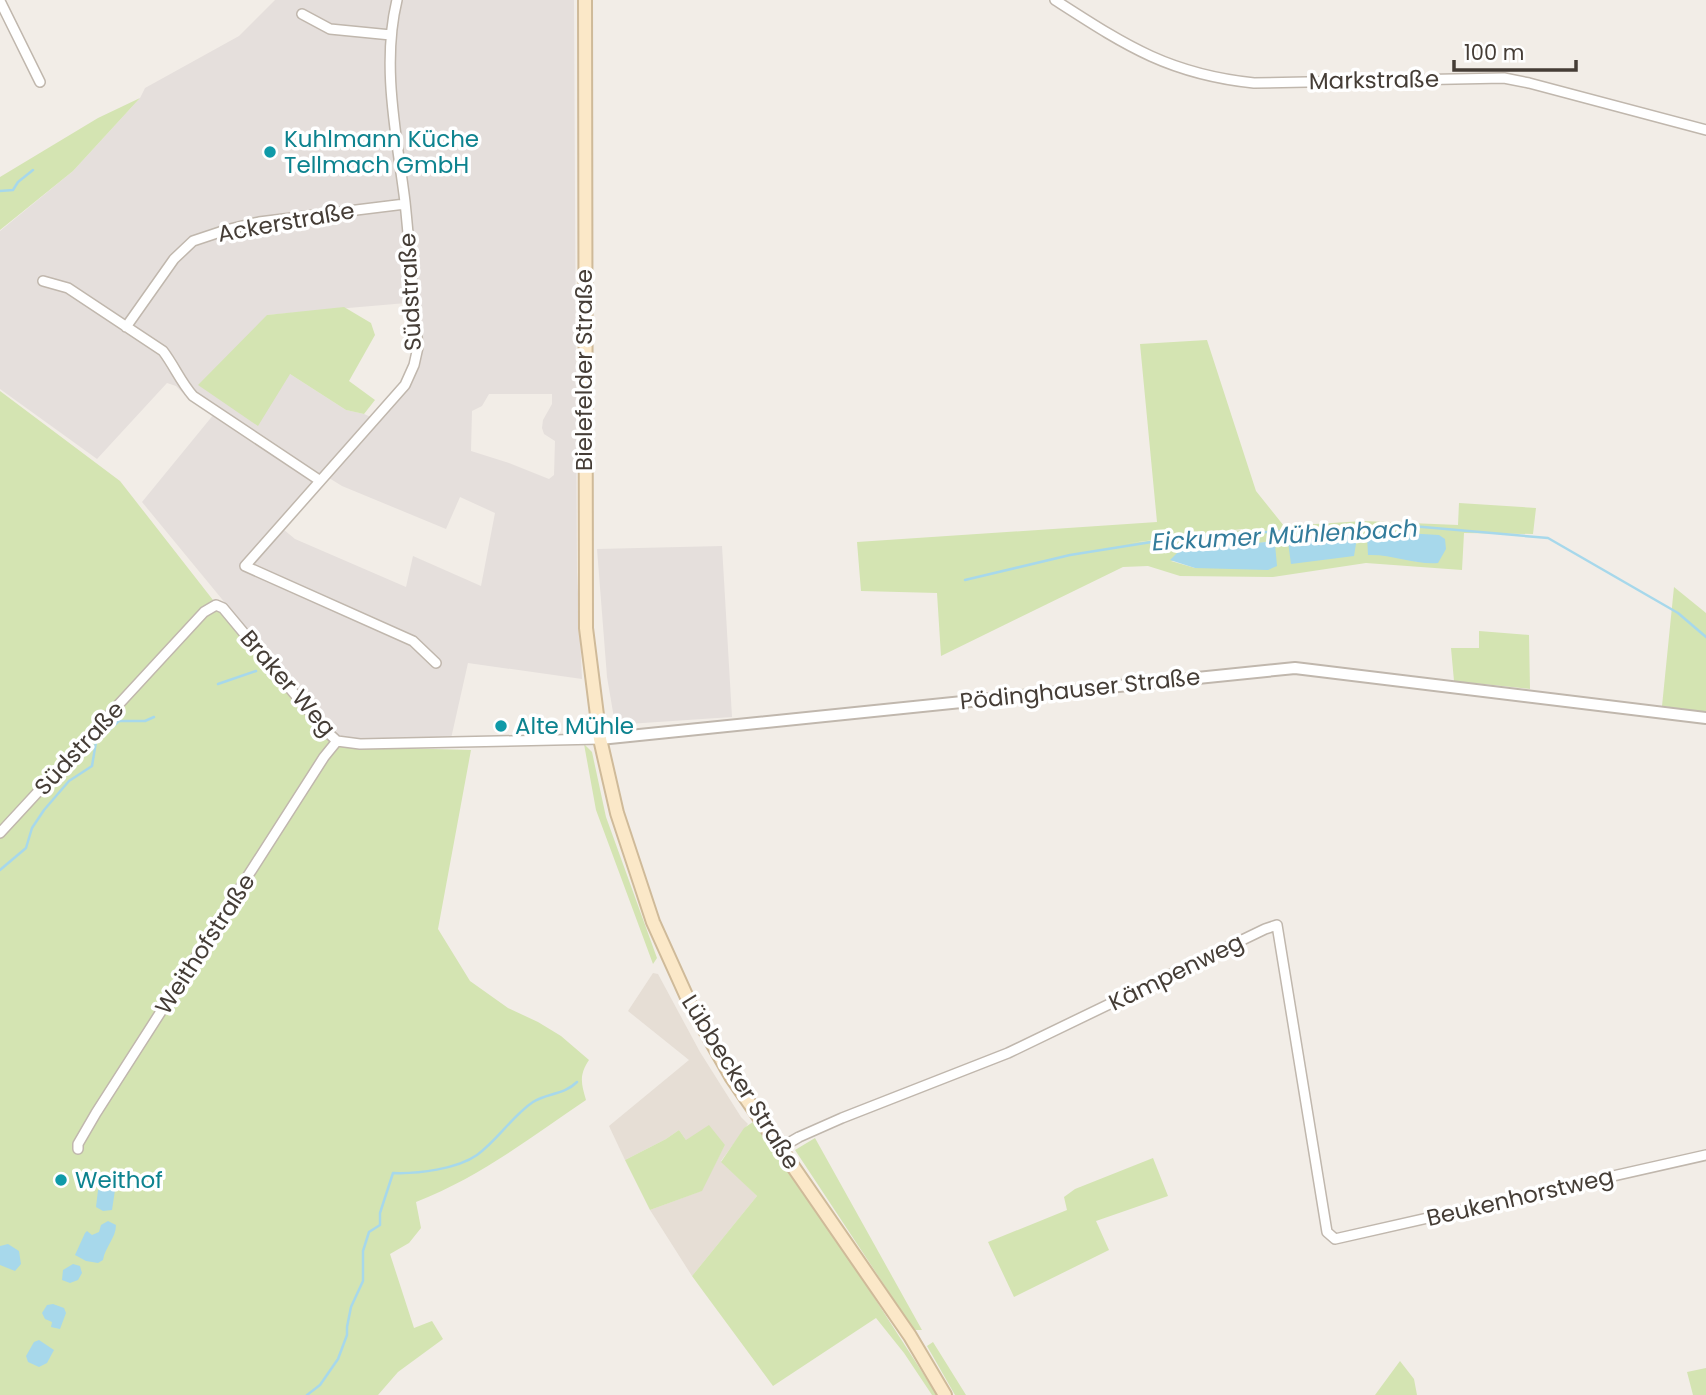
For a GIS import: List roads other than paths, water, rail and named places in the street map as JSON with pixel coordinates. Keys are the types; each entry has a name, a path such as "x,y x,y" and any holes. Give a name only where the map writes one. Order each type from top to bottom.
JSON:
{"main road":[{"name":"Bielefelder Straße","path":"585,0 586,628 600,739"},
{"name":"Lübbecker Straße","path":"600,739 617,813 639,886 690,1003 726,1066 910,1336 945,1395"}],"street":[{"name":"Südstraße","path":"397,0 391,35 393,108 418,346 414,365 405,385 245,566 413,641 436,663"},
{"name":"Markstraße","path":"1055,0 1143,54 1191,73 1219,79 1254,83 1504,78 1706,131"},
{"path":"0,1 40,82"},
{"path":"303,14 330,29 391,35"},
{"name":"Ackerstraße","path":"127,327 174,260 193,241 259,222 405,204"},
{"path":"43,281 68,288 163,351 174,365 180,381 193,396 319,480"},
{"name":"Südstraße","path":"0,833 204,612 216,605"},
{"name":"Braker Weg","path":"216,605 223,608 323,728 337,741 360,744 452,744"},
{"name":"Pödinghauser Straße","path":"452,744 600,739 1295,668 1706,718"},
{"name":"Weithofstraße","path":"78,1149 78,1144 102,1103 324,757 337,741"},
{"name":"Kämpenweg","path":"780,1148 842,1118 1008,1054 1228,946 1278,925 1327,1232 1335,1240"},
{"name":"Beukenhorstweg","path":"1335,1240 1706,1155"}],"water":[{"path":"1371,531 1439,535 1445,539 1446,549 1438,563 1368,555 1367,535"},
{"path":"1352,532 1357,538 1354,556 1291,564 1288,542"},
{"path":"1266,542 1275,544 1277,566 1268,570 1195,568 1170,560 1179,551"},
{"path":"98,1190 115,1190 112,1210 103,1211 96,1207"},
{"path":"108,1221 116,1225 116,1230 103,1260 98,1263 86,1261 75,1255 85,1233 87,1231 92,1235 99,1232 101,1225"},
{"path":"8,1244 19,1251 21,1264 15,1271 0,1265 0,1246"},
{"path":"73,1264 80,1266 82,1273 78,1280 70,1283 62,1280 63,1270"},
{"path":"47,1305 64,1308 66,1313 60,1329 51,1327 52,1322 45,1319 42,1313"},
{"path":"39,1340 54,1350 47,1363 39,1367 28,1362 26,1356 34,1342"}],"waterway":[{"path":"0,191 13,190 18,182 33,170"},
{"name":"Eickumer Mühlenbach","path":"965,580 1070,555 1189,536 1400,525 1548,538 1678,613 1706,637"},
{"path":"218,684 256,671"},
{"path":"0,870 26,848 32,828 69,781 92,766 96,742 119,721 145,721 154,717"},
{"path":"307,1395 320,1385 338,1359 347,1335 351,1307 363,1281 363,1251 369,1232 380,1225 380,1213 393,1173 437,1170 469,1160 485,1149 533,1102 567,1089 577,1082"}],"place":[{"name":"Kuhlmann Küche Tellmach GmbH","path":"270,152"},
{"name":"Alte Mühle","path":"501,726"},
{"name":"Weithof","path":"61,1180"}]}
